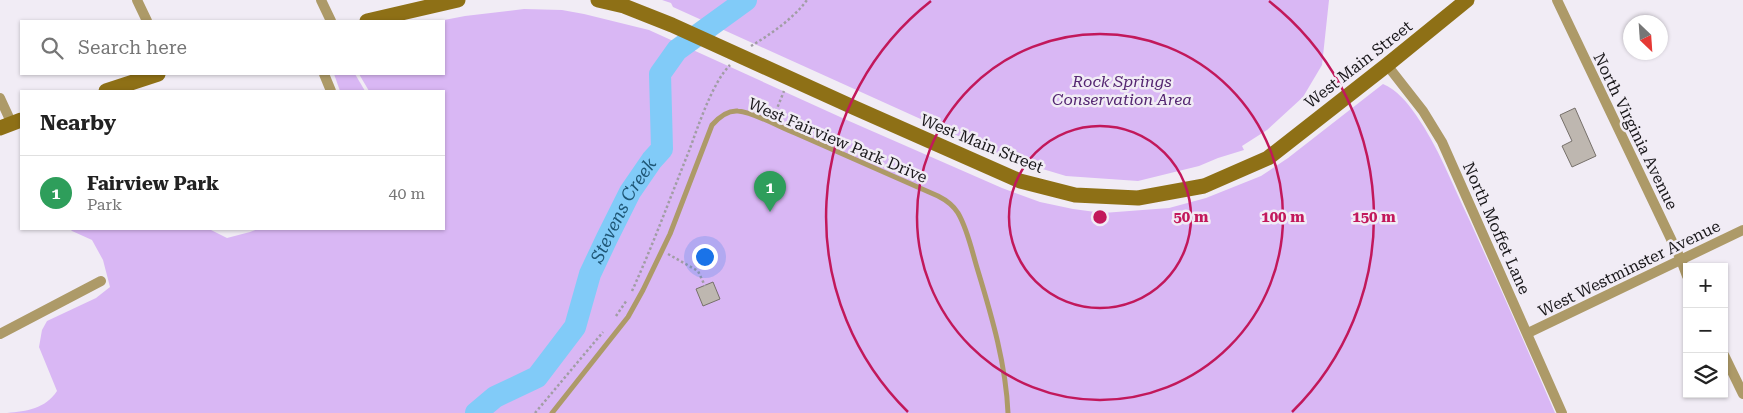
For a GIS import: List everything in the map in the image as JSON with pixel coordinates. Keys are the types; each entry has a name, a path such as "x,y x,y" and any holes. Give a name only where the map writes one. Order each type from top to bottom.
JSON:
{"street":[{"path":"137,0 147,20"},
{"path":"321,0 331,20"},
{"path":"371,20 458,0"},
{"name":"West Main Street","path":"598,0 624,6 672,24 1020,181 1076,195 1138,198 1204,186 1268,158 1467,0"},
{"name":"North Virginia Avenue","path":"1556,0 1683,265"},
{"name":"North Moffet Lane","path":"1387,65 1423,111 1442,142 1562,413"},
{"path":"109,90 155,75"},
{"path":"324,75 331,90"},
{"path":"0,98 11,124"},
{"name":"West Westminster Avenue","path":"1528,333 1743,230"},
{"path":"0,334 101,281"},
{"path":"1728,363 1743,394"}],"lane":[{"name":"West Fairview Park Drive","path":"552,413 628,316 662,251 690,184 712,124 718,117 727,112 743,111 938,196 949,203 957,212 970,242 998,347 1007,391 1008,413"}],"path":[{"path":"749,47 764,38 793,15 808,0"},
{"path":"614,320 630,294 650,250 711,98 724,72 736,59"},
{"path":"772,123 784,89"},
{"path":"662,251 698,271 704,286"},
{"path":"534,413 608,327"}],"green space":[{"name":"Rock Springs Conservation Area","path":"662,0 1329,0 1322,65 1303,97 1267,130 1242,146 1244,150 1199,166 1138,181 1066,176 1009,159 673,7 671,3"},
{"path":"524,9 562,10 649,30 1002,188 1040,202 1103,213 1169,208 1206,198 1261,176 1288,158 1383,84 1397,93 1409,106 1438,152 1555,413 7,413 35,408 47,402 57,391 39,347 42,330 47,321 96,298 110,287 103,260 92,240 71,230 211,230 227,238 255,230 445,230 445,90 368,90 360,75 445,75 444,20"},
{"path":"334,75 356,75 364,90 340,90"}],"building":[{"path":"1575,108 1596,156 1572,167 1562,146 1572,141 1560,115"},
{"path":"713,282 720,299 703,306 696,289"}],"waterway":[{"name":"Stevens Creek","path":"476,413 495,397 537,377 575,327 590,274 607,238 630,192 662,149 660,74 677,50 746,0"}],"place":[{"name":"Fairview Park","path":"770,212"}]}
